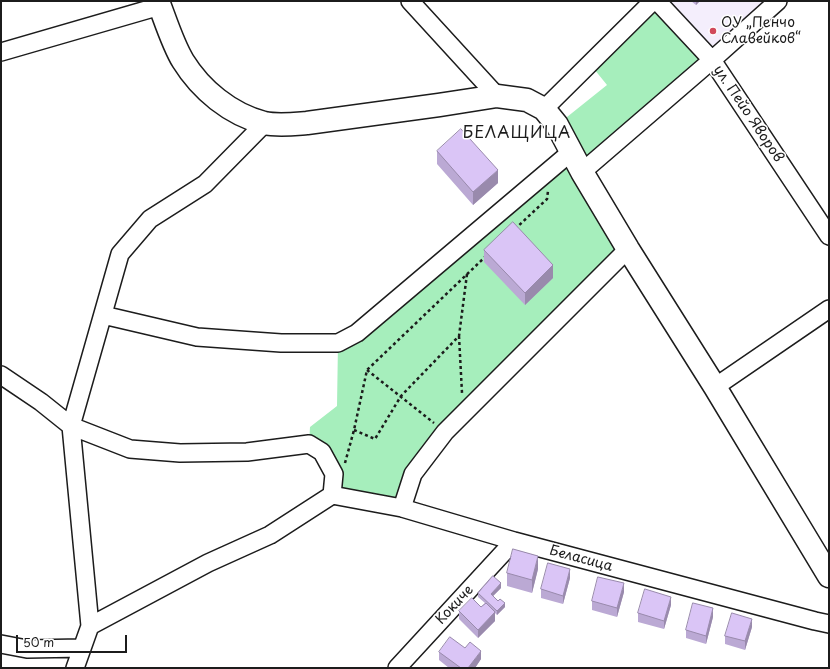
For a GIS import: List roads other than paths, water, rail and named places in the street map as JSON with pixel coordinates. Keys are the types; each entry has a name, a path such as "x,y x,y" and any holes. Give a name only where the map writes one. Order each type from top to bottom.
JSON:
{"street":[{"path":"410,1 497,96"},
{"path":"544,109 653,1"},
{"name":"ул. Пейо Яворов","path":"657,1 712,60 829,236"},
{"path":"582,172 778,1"},
{"path":"1,52 159,4 182,60 199,84 220,102 232,109 265,123 288,125 307,123 497,96 527,100 544,109 557,125 582,172 628,249 715,387 829,576"},
{"path":"75,668 90,626 71,426 120,254 150,219 205,184 265,123"},
{"path":"103,315 197,337 281,343 338,343 357,333 571,152"},
{"path":"402,508 413,474 445,432 628,249"},
{"path":"715,387 829,309"},
{"path":"1,375 41,402 71,426 130,449 180,453 247,452 309,444 322,452 334,474 332,494 270,535 208,563 90,626"},
{"name":"Беласица","path":"332,494 402,508 514,541 829,624"},
{"name":"Кокиче","path":"406,665 514,541"},
{"path":"1,644 27,649 82,648"}],"place":[{"name":"ОУ „Пенчо Славейков“","path":"713,31"}],"district":[{"name":"БЕЛАЩИЦА","path":"517,134"}]}
